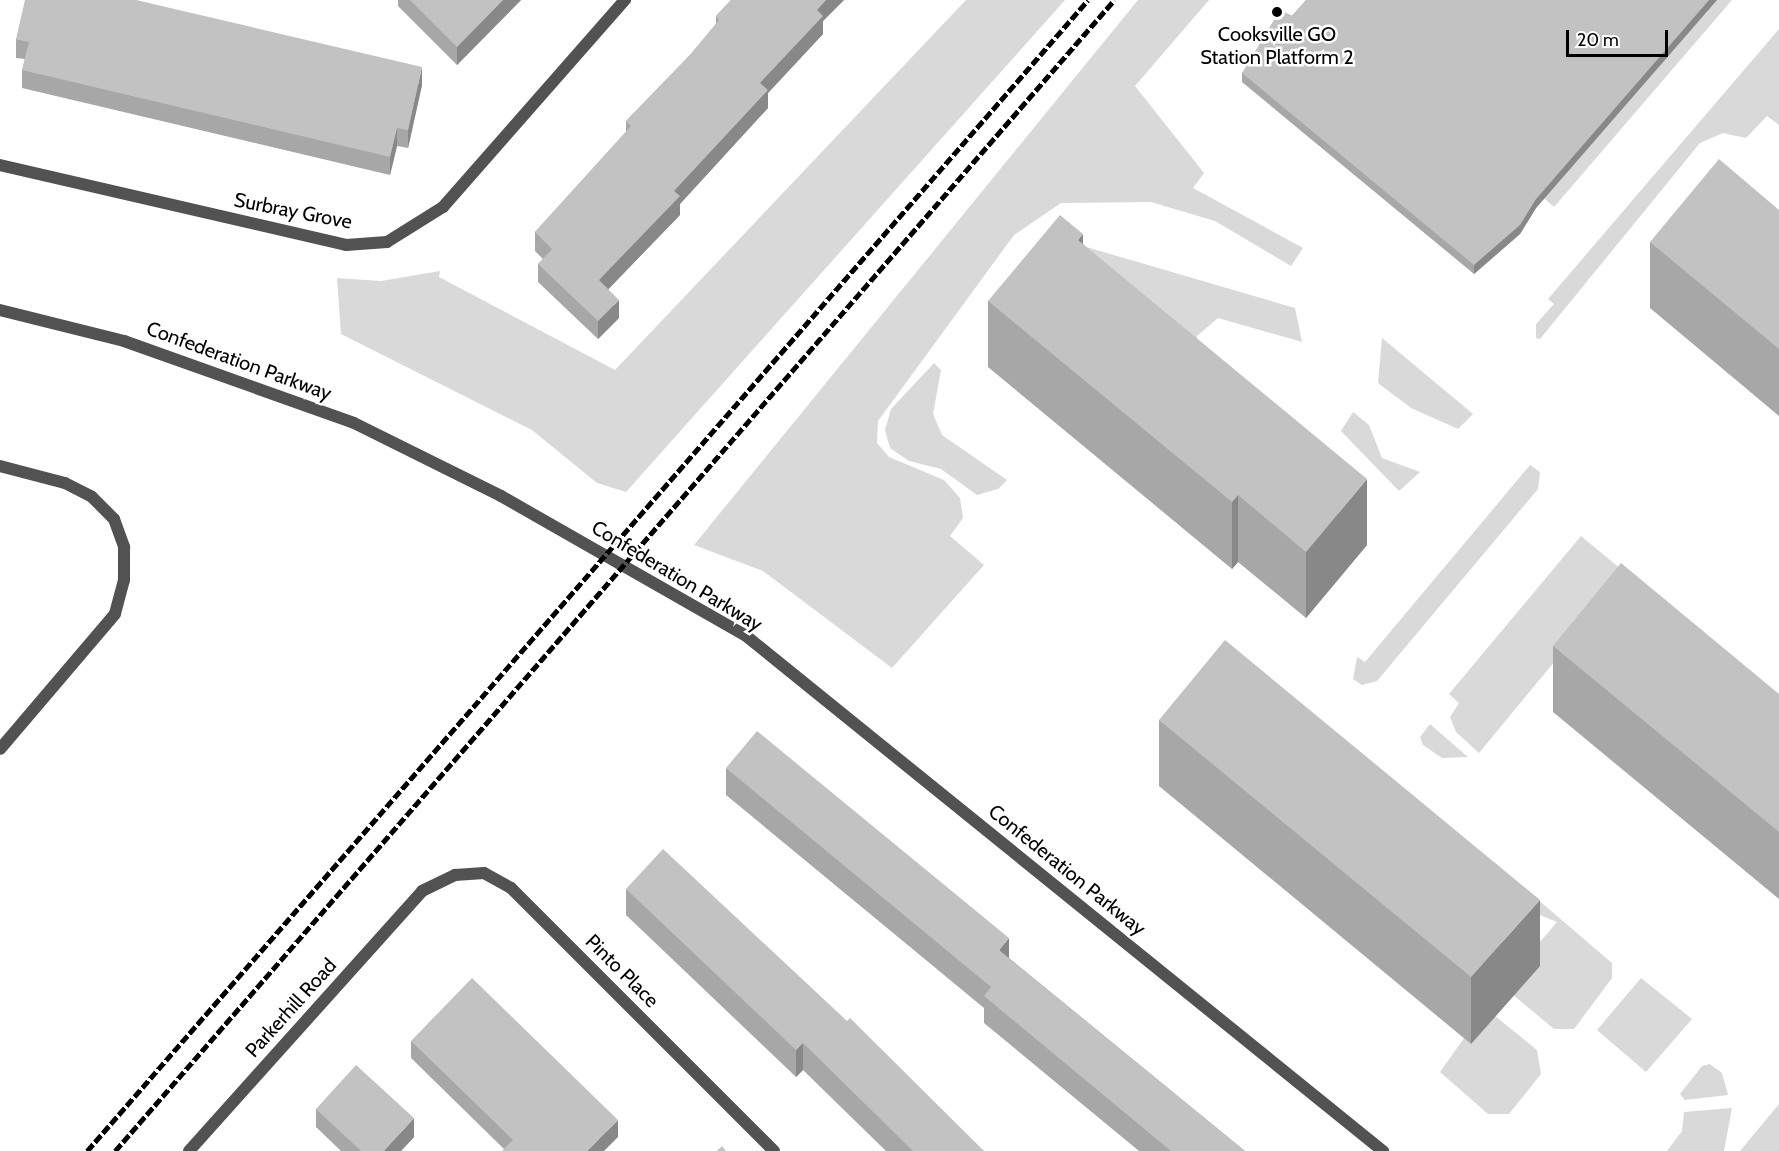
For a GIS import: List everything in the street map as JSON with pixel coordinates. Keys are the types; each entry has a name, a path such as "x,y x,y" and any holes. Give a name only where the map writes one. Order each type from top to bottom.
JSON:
{"street":[{"name":"Surbray Grove","path":"0,165 346,245 387,242 442,207 626,0"},
{"name":"Confederation Parkway","path":"0,310 124,341 354,423 501,496 745,635 1383,1151"},
{"path":"0,466 65,483 92,497 114,519 124,547 124,580 115,614 0,749"},
{"name":"Pinto Place","path":"422,891 455,875 484,873 511,888 774,1151"},
{"name":"Parkerhill Road","path":"189,1151 422,891"}],"shaded area":[{"path":"966,0 1065,0 626,492 597,483 532,430 341,334 337,278 381,281 440,271 439,277 615,370"},
{"path":"1138,0 1209,0 1135,86 1204,173 1193,188 1303,248 1291,266 1215,221 1151,202 1061,203 1014,235 878,421 877,443 889,457 944,480 960,498 963,518 950,536 984,565 892,668 763,571 694,545"},
{"path":"1717,0 1732,0 1554,207 1544,198"},
{"path":"1779,29 1779,125 1767,116 1746,138 1723,133 1700,143 1540,339 1536,338 1536,324 1554,304 1548,299"},
{"path":"1059,239 1295,308 1302,342 1218,318 1197,336 1193,360"},
{"path":"1382,338 1473,414 1458,429 1411,408 1378,383"},
{"path":"934,363 941,370 933,414 942,435 1007,480 998,489 977,495 941,469 909,461 890,448 885,430 891,409"},
{"path":"1353,412 1369,425 1382,458 1420,472 1399,491 1341,431"},
{"path":"1530,465 1540,472 1538,489 1377,681 1362,685 1353,679 1357,657 1365,662"},
{"path":"1581,536 1645,589 1574,638 1479,753 1456,732 1450,717 1459,703 1449,694"},
{"path":"1430,724 1468,757 1442,758 1423,745 1420,737"},
{"path":"1482,862 1495,863 1612,963 1612,978 1574,1029 1554,1029 1512,994 1539,966 1528,956 1557,922 1540,915"},
{"path":"1641,978 1692,1019 1646,1072 1597,1030"},
{"path":"1495,1016 1537,1050 1541,1074 1509,1114 1488,1114 1440,1072 1464,1038 1471,1044"},
{"path":"1710,1064 1722,1073 1728,1095 1685,1100 1680,1094 1702,1066"},
{"path":"1779,1104 1779,1151 1740,1151"},
{"path":"1732,1108 1724,1151 1667,1151 1682,1131 1684,1112"}],"building":[{"path":"25,0 136,0 422,67 408,130 397,128 390,157 22,70 29,42 16,39"},
{"path":"410,0 503,0 457,47"},
{"path":"731,0 826,0 817,10 823,16 760,83 768,90 674,191 680,196 599,280 619,300 598,321 538,264 552,249 535,232 631,126 626,121 690,55 719,20 716,16"},
{"path":"1306,0 1709,0 1536,199 1520,225 1474,265 1242,73 1280,10 1293,16"},
{"path":"1719,159 1779,210 1779,349 1650,242"},
{"path":"1060,215 1083,234 1078,240 1367,479 1306,552 1238,495 1232,502 988,301"},
{"path":"1621,563 1779,694 1779,832 1553,646"},
{"path":"1225,640 1540,900 1471,977 1159,720"},
{"path":"757,731 1009,938 999,950 1245,1151 1171,1151 984,996 991,987 726,768"},
{"path":"663,849 847,1021 850,1018 984,1151 913,1151 803,1043 796,1050 626,889"},
{"path":"472,978 618,1120 587,1151 502,1151 513,1140 411,1041"},
{"path":"356,1065 414,1118 384,1151 361,1151 316,1109"}],"railway":[{"path":"87,1151 1088,0"},
{"path":"115,1151 1114,0"}],"place":[{"name":"Cooksville GO Station Platform 2","path":"1277,12"}]}
